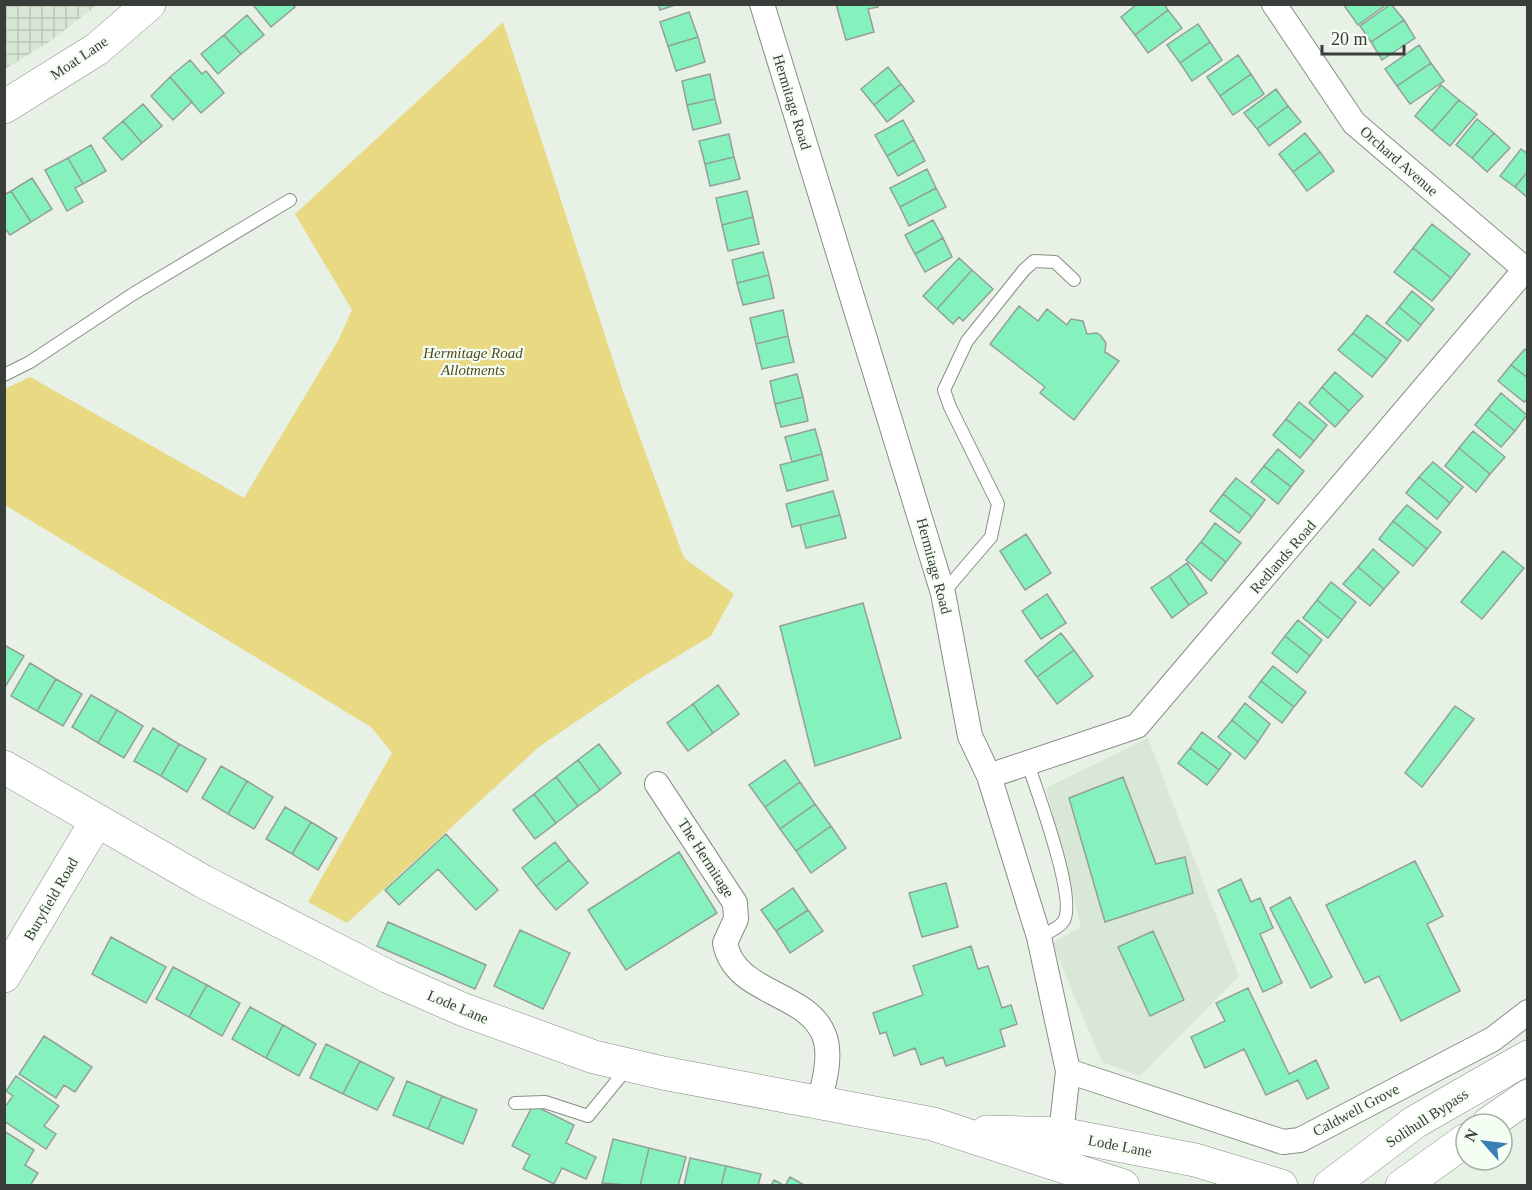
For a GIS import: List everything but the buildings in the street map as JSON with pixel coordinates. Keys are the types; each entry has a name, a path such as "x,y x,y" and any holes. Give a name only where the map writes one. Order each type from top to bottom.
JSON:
{"main road":[{"name":"Moat Lane","path":"4,107 97,49 149,4"},
{"name":"Lode Lane","path":"4,767 96,822 204,882 388,977 486,1019 594,1057 955,1131 1038,1160 1123,1185"},
{"name":"Buryfield Road","path":"4,976 96,822"},
{"name":"Solihull Bypass","path":"1330,1185 1415,1122 1527,1057"},
{"path":"1505,1112 1527,1096"},
{"name":"Lode Lane","path":"955,1131 1061,1134 1195,1160 1281,1185"},
{"path":"1402,1185 1430,1174 1454,1151"}],"street":[{"name":"Hermitage Road","path":"762,4 944,593 970,736 989,776 1039,937 1068,1071 1061,1134"},
{"name":"Orchard Avenue","path":"1274,4 1354,123 1526,268"},
{"name":"Redlands Road","path":"989,776 1137,726 1526,268"},
{"name":"The Hermitage","path":"657,784 735,903 736,919 725,943 736,970 807,1013 824,1033 825,1077 819,1103"},
{"name":"Caldwell Grove","path":"1068,1071 1283,1142 1292,1141 1315,1133 1493,1039 1527,1012"}],"lane":[{"path":"4,375 30,362 133,294 290,200"},
{"path":"944,593 991,537 998,504 950,407 944,390 967,341 1024,270 1034,261 1055,262 1074,280"},
{"path":"1028,764 1060,862 1067,913 1063,923 1039,937"},
{"path":"515,1103 545,1102 588,1116 630,1065"}],"shaded area":[{"path":"5,4 97,5 49,42 5,69"},
{"path":"1148,738 1239,976 1140,1076 1102,1062 1052,943 1081,927 1046,788"}],"green space":[{"name":"Hermitage Road Allotments","path":"503,22 623,391 684,558 734,594 711,636 636,681 540,746 347,923 308,902 392,753 371,727 5,505 5,389 30,377 244,498 338,341 352,310 295,214"}]}
